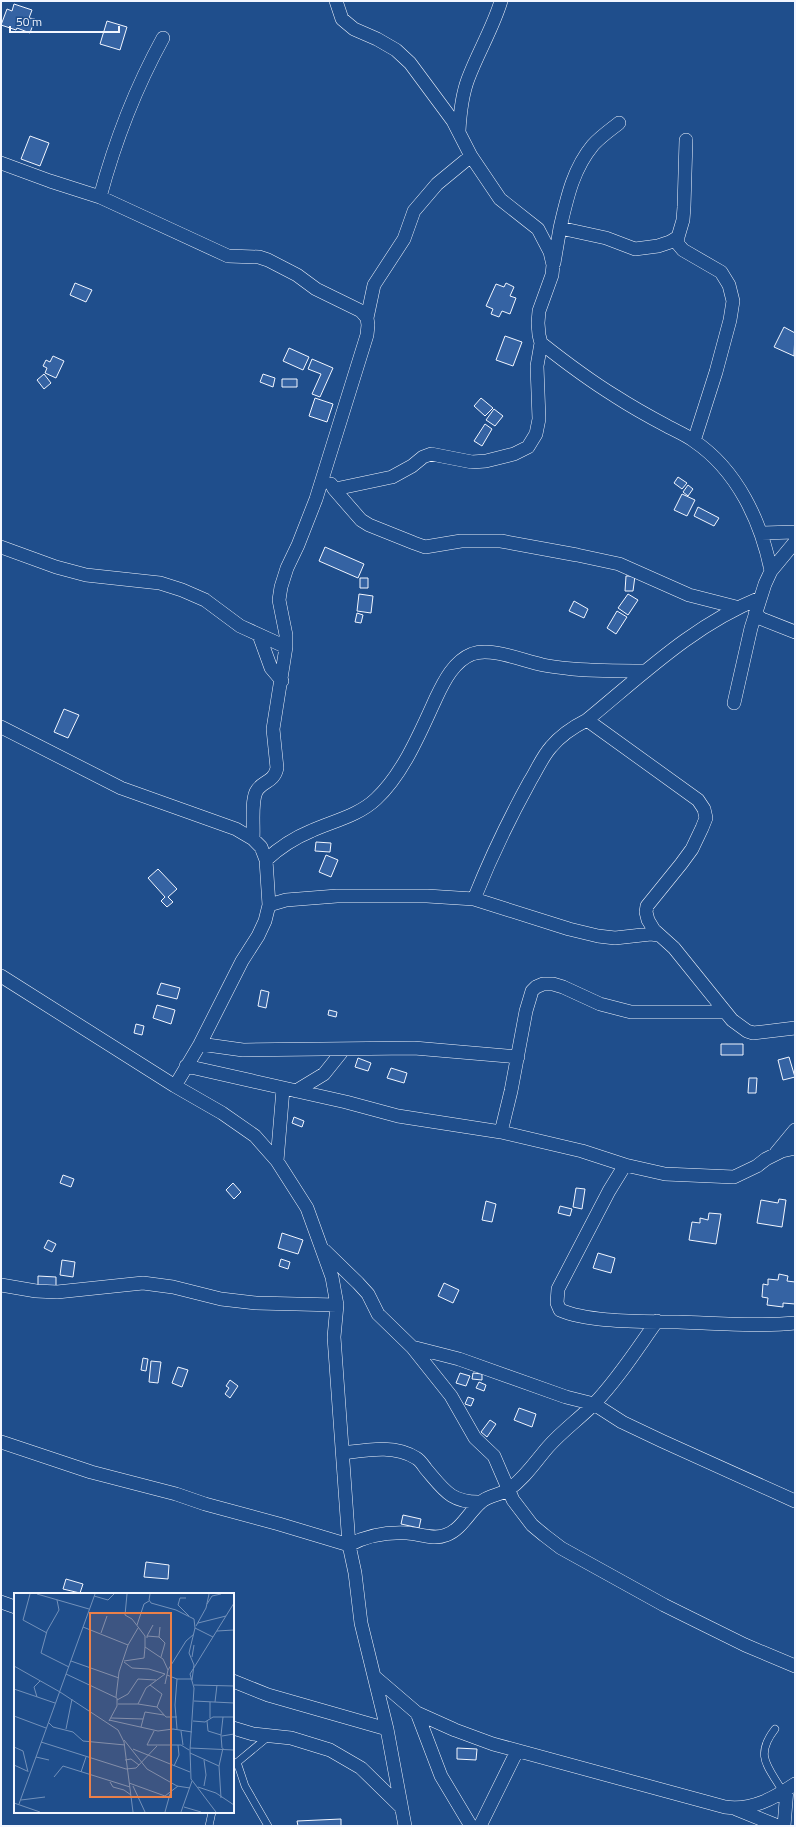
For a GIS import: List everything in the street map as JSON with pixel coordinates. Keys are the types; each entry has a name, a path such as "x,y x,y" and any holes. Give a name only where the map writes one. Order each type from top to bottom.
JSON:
{"street":[{"path":"336,1 342,19 354,29 377,39 396,50 410,63 459,131 471,156 500,199 538,229 550,252 554,265"},
{"path":"459,131 462,101 468,79 490,33 501,1"},
{"path":"100,197 109,162 123,124 144,72 163,38"},
{"path":"334,489 392,477 412,466 423,457 431,454 472,462 486,461 514,454 528,447 536,434 538,419 537,366 541,342 538,329 539,310 552,275 567,196 579,165 594,144 619,123"},
{"path":"686,140 683,220 678,237 678,244 683,250 721,272 729,285 732,301 730,320 716,372 694,441"},
{"path":"253,839 256,793 261,785 271,780 276,773 277,768 273,729 276,706 282,682 286,647 286,635 279,600 280,587 308,520 324,474 367,335 367,318 374,285 404,239 414,211 437,184 471,156"},
{"path":"1,163 100,197 228,256 259,257 268,260 297,275 316,289 361,310 367,318"},
{"path":"560,228 606,238 635,249 658,246 670,242 678,237"},
{"path":"541,342 583,376 694,441 714,458 734,480 749,505 762,533 771,571"},
{"path":"324,474 354,514 365,522 414,543 425,546 461,541 501,541 577,555 619,564 689,595 736,607"},
{"path":"762,533 795,532"},
{"path":"734,703 760,598 771,571 795,542"},
{"path":"1,546 56,567 86,575 160,583 182,590 205,600 232,621 286,647"},
{"path":"474,899 495,848 549,749 572,728 587,720 646,671 704,626 736,607 760,598"},
{"path":"755,614 762,619 795,632"},
{"path":"259,635 271,668 282,682"},
{"path":"266,860 280,848 311,831 334,823 362,810 376,800 408,756 448,676 458,663 472,654 491,652 544,665 573,669 646,671"},
{"path":"587,720 698,800 704,809 706,818 692,849 647,906 646,912 648,920 658,935 674,948 724,1012 747,1032 753,1033 795,1028"},
{"path":"1,727 121,788 236,829 253,839 260,847 266,860 269,905 265,921 258,936 242,961 200,1044 175,1086"},
{"path":"269,905 286,900 337,896 427,896 474,899 569,930 598,936 615,938 652,934 658,935"},
{"path":"1,976 175,1086 222,1113 255,1136 277,1161 307,1208 332,1277 336,1305 334,1336 349,1545 361,1624 387,1729 405,1826"},
{"path":"501,1132 529,998 536,987 543,984 563,986 600,1004 631,1012 724,1012"},
{"path":"200,1044 243,1050 414,1048 518,1056"},
{"path":"290,1090 324,1074 344,1049"},
{"path":"186,1066 398,1116 501,1132 582,1151 625,1166 666,1174 734,1176 757,1166 776,1154 795,1148"},
{"path":"277,1161 290,1090"},
{"path":"776,1154 795,1130"},
{"path":"625,1166 558,1289 557,1303 560,1310 572,1315 656,1321 723,1324 795,1323"},
{"path":"322,1248 368,1294 378,1314 412,1347 451,1396 475,1438 494,1456 508,1490 532,1525 561,1548 664,1606 745,1645 795,1666"},
{"path":"1,1285 36,1291 57,1292 144,1283 173,1287 221,1300 264,1304 336,1305"},
{"path":"1,1442 91,1472 176,1494 205,1504 349,1545 368,1536 385,1533 407,1533 434,1537 445,1536 458,1528 468,1514 481,1502 487,1498 508,1490 528,1472 566,1428 594,1404 656,1321"},
{"path":"412,1347 459,1359 566,1397 594,1404 622,1422 795,1501"},
{"path":"343,1453 385,1449 403,1452 417,1458 448,1494 467,1502 481,1502"},
{"path":"1,1602 14,1607"},
{"path":"375,1677 417,1712 455,1730 517,1750 656,1789 734,1808 760,1817 778,1826"},
{"path":"234,1681 268,1695 387,1729"},
{"path":"417,1712 440,1776 471,1826"},
{"path":"234,1728 253,1734 291,1738 330,1750 361,1768 402,1807"},
{"path":"480,1826 517,1750"},
{"path":"734,1808 755,1805 788,1788"},
{"path":"784,1826 788,1788"}],"lane":[{"path":"775,1729 765,1744 764,1752 768,1768 788,1788"},
{"path":"268,1826 234,1764 269,1736"},
{"path":"209,1826 212,1813"}],"building":[{"path":"14,4 32,10 29,18 35,19 30,33 17,28 16,30 1,25 7,9 12,11"},
{"path":"107,21 127,27 120,50 100,44"},
{"path":"30,136 49,143 40,166 21,159"},
{"path":"75,283 92,290 86,302 70,295"},
{"path":"506,283 514,287 510,296 516,298 510,314 502,311 499,317 491,314 493,309 486,306 496,284 504,287"},
{"path":"784,327 795,333 794,356 774,347"},
{"path":"505,336 522,342 513,366 496,360"},
{"path":"289,348 309,357 303,370 283,361"},
{"path":"53,356 64,361 56,378 45,373 47,368 43,366 46,360 50,362"},
{"path":"312,359 333,368 320,397 312,394 321,374 308,369"},
{"path":"44,374 51,383 44,389 37,380"},
{"path":"263,374 275,378 273,387 260,382"},
{"path":"282,379 297,379 297,387 282,387"},
{"path":"315,398 333,404 327,422 309,416"},
{"path":"481,398 493,408 485,416 474,406"},
{"path":"494,409 503,416 495,426 486,420"},
{"path":"485,424 492,429 482,446 474,441"},
{"path":"678,477 687,483 682,489 674,483"},
{"path":"688,485 693,489 688,496 683,492"},
{"path":"682,494 695,500 687,516 674,510"},
{"path":"698,507 719,518 714,526 694,516"},
{"path":"325,547 364,564 358,578 319,561"},
{"path":"626,576 635,576 633,591 625,591"},
{"path":"360,578 368,578 368,588 360,588"},
{"path":"359,594 373,596 371,613 357,611"},
{"path":"628,594 638,600 628,615 618,608"},
{"path":"574,601 588,609 584,618 569,611"},
{"path":"617,611 627,617 616,634 607,628"},
{"path":"357,613 363,615 361,623 355,622"},
{"path":"64,709 79,715 68,738 54,732"},
{"path":"316,842 331,843 330,852 315,851"},
{"path":"326,855 338,860 331,877 319,872"},
{"path":"158,869 177,889 168,897 173,902 167,907 161,901 165,897 148,878"},
{"path":"161,983 180,988 177,999 157,994"},
{"path":"261,990 269,992 266,1008 258,1006"},
{"path":"157,1005 175,1010 171,1024 153,1018"},
{"path":"329,1010 337,1012 336,1017 328,1015"},
{"path":"136,1024 144,1026 142,1035 134,1033"},
{"path":"721,1044 743,1044 743,1055 721,1055"},
{"path":"789,1057 795,1077 783,1080 778,1060"},
{"path":"358,1058 371,1063 368,1071 355,1067"},
{"path":"391,1068 407,1073 404,1083 387,1078"},
{"path":"749,1078 757,1078 756,1093 748,1093"},
{"path":"294,1117 304,1121 302,1127 292,1123"},
{"path":"63,1175 74,1179 71,1187 60,1183"},
{"path":"233,1183 241,1192 234,1199 226,1190"},
{"path":"576,1188 585,1189 582,1209 573,1207"},
{"path":"779,1199 786,1200 782,1227 757,1223 761,1200 778,1203"},
{"path":"486,1201 496,1204 492,1222 482,1220"},
{"path":"560,1206 572,1209 570,1216 558,1213"},
{"path":"709,1213 721,1214 716,1244 689,1240 692,1222 700,1223 700,1218 708,1220"},
{"path":"282,1233 303,1240 298,1254 278,1248"},
{"path":"48,1240 56,1244 52,1252 44,1248"},
{"path":"598,1253 615,1258 611,1273 593,1268"},
{"path":"281,1259 290,1262 288,1269 279,1266"},
{"path":"62,1260 75,1262 73,1277 60,1275"},
{"path":"779,1274 788,1276 787,1281 795,1282 795,1304 783,1303 783,1307 767,1305 768,1298 762,1297 763,1284 768,1285 768,1279 778,1280"},
{"path":"38,1276 56,1277 56,1288 38,1287"},
{"path":"444,1283 459,1290 453,1303 438,1296"},
{"path":"143,1358 148,1359 146,1371 141,1370"},
{"path":"151,1361 161,1362 158,1383 149,1382"},
{"path":"178,1367 188,1370 182,1387 172,1383"},
{"path":"460,1373 470,1376 466,1386 456,1383"},
{"path":"473,1373 482,1374 482,1380 472,1379"},
{"path":"230,1380 238,1386 230,1398 225,1394 229,1388 226,1386"},
{"path":"479,1382 486,1385 484,1391 476,1388"},
{"path":"468,1397 474,1399 471,1406 465,1404"},
{"path":"519,1408 536,1414 532,1427 514,1420"},
{"path":"490,1420 496,1424 487,1437 481,1432"},
{"path":"403,1515 421,1519 419,1528 401,1524"},
{"path":"146,1562 169,1565 168,1579 144,1577"},
{"path":"66,1579 83,1584 80,1593 63,1589"},
{"path":"457,1748 477,1749 476,1760 457,1759"},
{"path":"341,1819 341,1826 298,1826 297,1821"}]}
